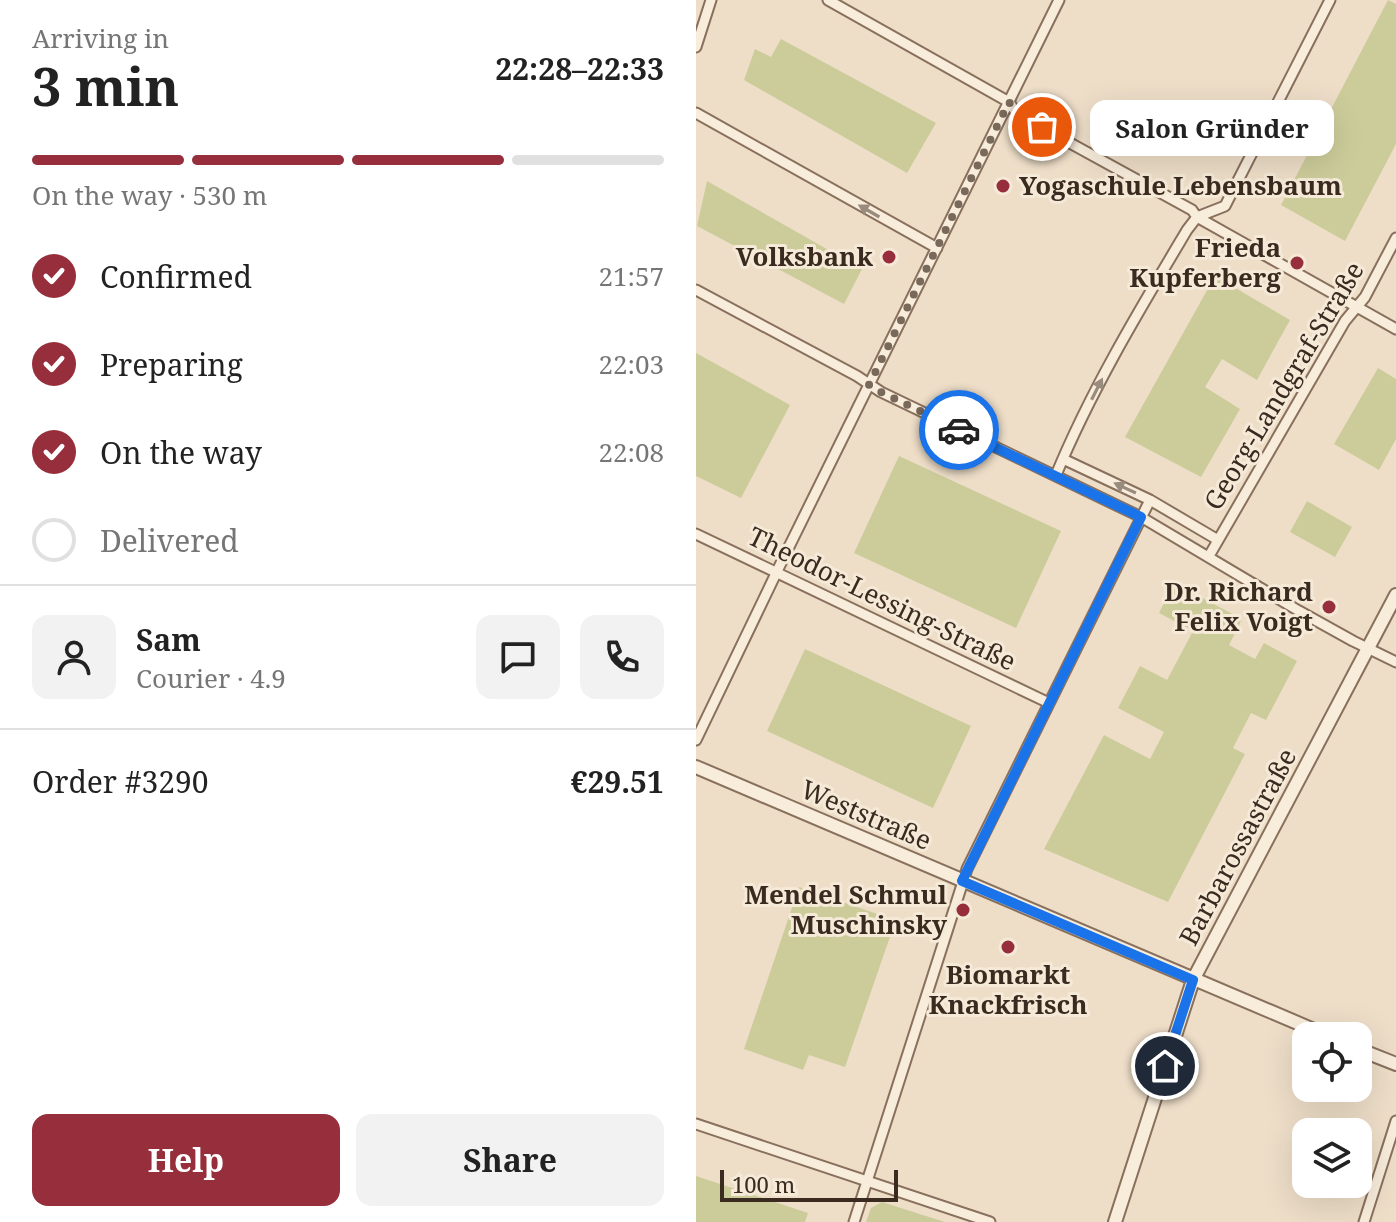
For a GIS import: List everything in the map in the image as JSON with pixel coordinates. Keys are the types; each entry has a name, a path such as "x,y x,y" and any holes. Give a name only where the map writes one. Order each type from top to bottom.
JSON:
{"street":[{"path":"696,47 711,0"},
{"path":"828,0 1009,102 1017,114 1192,210 1197,217 1396,329"},
{"path":"696,740 1059,0"},
{"path":"1056,475 1125,335 1180,241 1197,217 1225,206 1330,0"},
{"path":"696,113 937,248"},
{"name":"Georg-Landgraf-Straße","path":"1209,556 1345,321 1365,297 1396,238"},
{"path":"696,290 921,412 1141,517 1299,611 1396,662"},
{"path":"1063,459 1150,500 1218,540"},
{"path":"854,1222 962,881 1150,500"},
{"name":"Theodor-Lessing-Straße","path":"696,534 1049,703"},
{"name":"Barbarossastraße","path":"1115,1222 1193,980 1396,595"},
{"name":"Weststraße","path":"696,767 1294,1022"},
{"path":"1372,1055 1396,1064"},
{"path":"1364,1222 1396,1121"},
{"path":"696,1124 990,1222"}],"green space":[{"path":"1388,0 1396,4 1396,144 1345,241 1281,205"},
{"path":"781,39 936,123 907,173 744,80 755,49 771,57"},
{"path":"707,181 862,269 844,304 697,226"},
{"path":"1215,276 1290,320 1257,380 1222,359 1205,387 1240,409 1201,477 1125,437"},
{"path":"696,353 790,405 741,498 696,476"},
{"path":"1378,368 1396,379 1396,439 1379,470 1334,444"},
{"path":"899,456 1061,531 1016,628 854,553"},
{"path":"1307,501 1352,527 1335,557 1290,532"},
{"path":"1174,583 1242,619 1229,645 1255,659 1264,643 1297,661 1266,720 1251,713 1233,748 1245,754 1168,902 1044,849 1104,735 1150,759 1164,732 1118,708 1140,666 1167,680 1193,631 1159,613"},
{"path":"805,649 971,726 933,808 767,731"},
{"path":"799,887 886,917 882,927 892,931 845,1067 809,1055 803,1070 744,1049"},
{"path":"696,1176 808,1213 805,1222 696,1222"},
{"path":"882,1202 945,1222 866,1222 871,1208"}],"way so far":[{"path":"959,430 869,385 1009,102 1017,114 1042,127"}],"place":[{"name":"Salon Gründer","path":"1042,127"},
{"name":"Yogaschule Lebensbaum","path":"1003,186"},
{"name":"Volksbank","path":"889,257"},
{"name":"Frieda Kupferberg","path":"1297,263"},
{"name":"Dr. Richard Felix Voigt","path":"1329,607"},
{"name":"Mendel Schmul Muschinsky","path":"963,910"},
{"name":"Biomarkt Knackfrisch","path":"1008,947"}],"route":[{"path":"959,430 1141,517 962,881 1193,980 1165,1066"}]}
